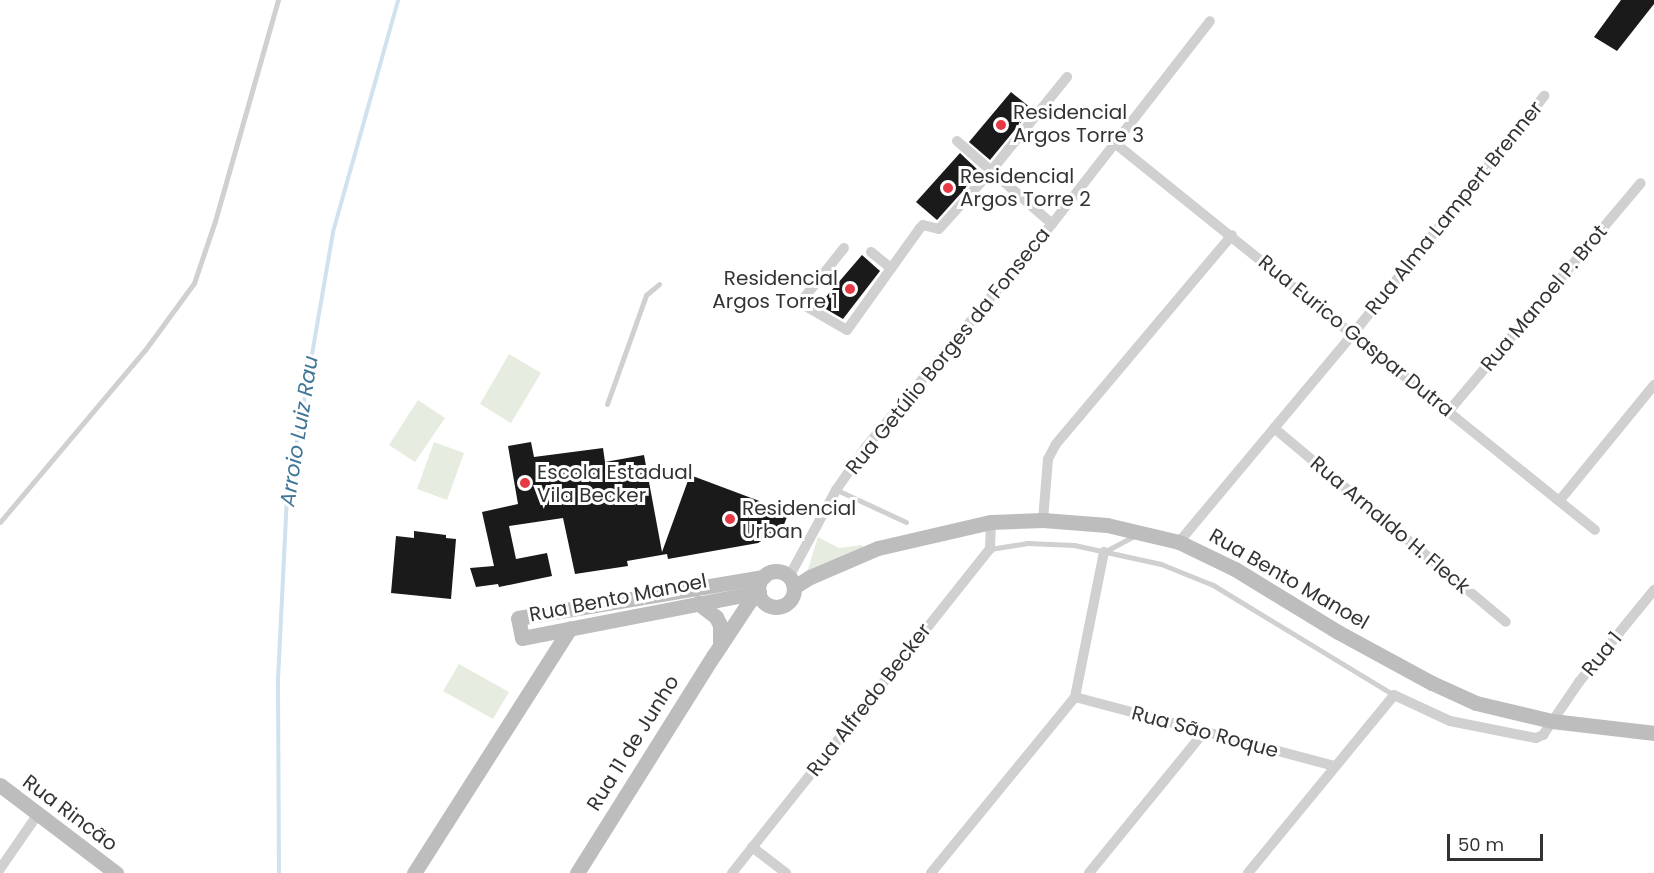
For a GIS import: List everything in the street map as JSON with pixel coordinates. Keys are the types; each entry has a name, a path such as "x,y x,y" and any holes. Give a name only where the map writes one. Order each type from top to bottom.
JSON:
{"main road":[{"name":"Rua Bento Manoel","path":"791,582 810,577 878,548 991,522 1043,520 1107,525 1179,542 1235,569 1338,632 1432,683 1476,703 1552,721 1654,733"},
{"path":"779,572 791,582 787,603 776,607 763,598 764,577 779,572"},
{"name":"Rua Bento Manoel","path":"763,598 698,603 522,638 518,618 764,577"},
{"name":"Rua 11 de Junho","path":"577,873 723,641 763,598"},
{"path":"698,603 716,617 723,641"},
{"path":"414,873 570,628"},
{"name":"Rua Rincão","path":"0,785 116,873"}],"street":[{"name":"Rua Getúlio Borges da Fonseca","path":"791,582 836,490 866,447 1052,224 1210,21"},
{"path":"844,248 800,303 847,330 920,228 923,225 939,229 991,171 1067,77"},
{"name":"Rua Alma Lampert Brenner","path":"1179,542 1352,334 1544,96"},
{"path":"957,141 1052,224"},
{"name":"Rua Eurico Gaspar Dutra","path":"1116,144 1232,235 1595,530"},
{"name":"Rua Manoel P. Brot","path":"1448,412 1641,183"},
{"path":"1043,520 1048,459 1056,444 1232,235"},
{"path":"871,252 891,268"},
{"path":"1560,500 1654,385"},
{"name":"Rua Arnaldo H. Fleck","path":"1274,429 1506,621"},
{"path":"990,549 991,522"},
{"name":"Rua Alfredo Becker","path":"732,873 990,549"},
{"path":"931,873 1075,697 1104,552"},
{"name":"Rua 1","path":"1394,695 1450,721 1527,738 1543,735 1578,682 1654,590"},
{"path":"1248,873 1394,695"},
{"name":"Rua São Roque","path":"1075,697 1335,766"},
{"path":"1089,873 1205,731"},
{"path":"0,869 38,814"},
{"path":"752,847 786,873"}],"lane":[{"path":"0,522 145,350 194,283 215,221 278,0"},
{"path":"607,404 645,295 659,284"},
{"path":"836,490 906,522"},
{"path":"1104,552 1139,533"},
{"path":"990,549 1027,543 1074,545 1161,564 1213,585 1394,695"}],"shaded area":[{"path":"509,354 541,373 511,423 480,404"},
{"path":"418,400 445,418 415,462 389,445"},
{"path":"434,442 464,453 447,500 417,489"},
{"path":"818,537 839,548 862,545 864,550 807,572"},
{"path":"459,664 509,692 493,719 443,691"}],"building":[{"path":"1621,0 1654,0 1654,4 1617,51 1594,37"},
{"name":"Residencial Argos Torre 3","path":"1011,92 1032,109 990,160 969,142"},
{"name":"Residencial Argos Torre 2","path":"960,153 980,172 937,220 916,202"},
{"name":"Residencial Argos Torre 1","path":"862,255 880,271 843,319 819,305"},
{"path":"531,442 534,457 603,448 605,462 644,455 662,552 690,475 789,512 783,527 758,543 668,559 667,554 627,561 628,566 575,574 563,518 509,526 516,559 547,553 552,576 499,587 498,584 476,587 470,568 494,566 482,512 518,504 508,446"},
{"path":"414,531 446,535 446,538 456,539 451,599 391,593 396,536 414,538"}],"waterway":[{"name":"Arroio Luiz Rau","path":"279,873 278,680 287,499 333,232 398,0"}],"place":[{"name":"Residencial Argos Torre 3","path":"1001,125"},
{"name":"Residencial Argos Torre 2","path":"948,188"},
{"name":"Residencial Argos Torre 1","path":"850,289"},
{"name":"Escola Estadual Vila Becker","path":"525,483"},
{"name":"Residencial Urban","path":"730,519"}]}
